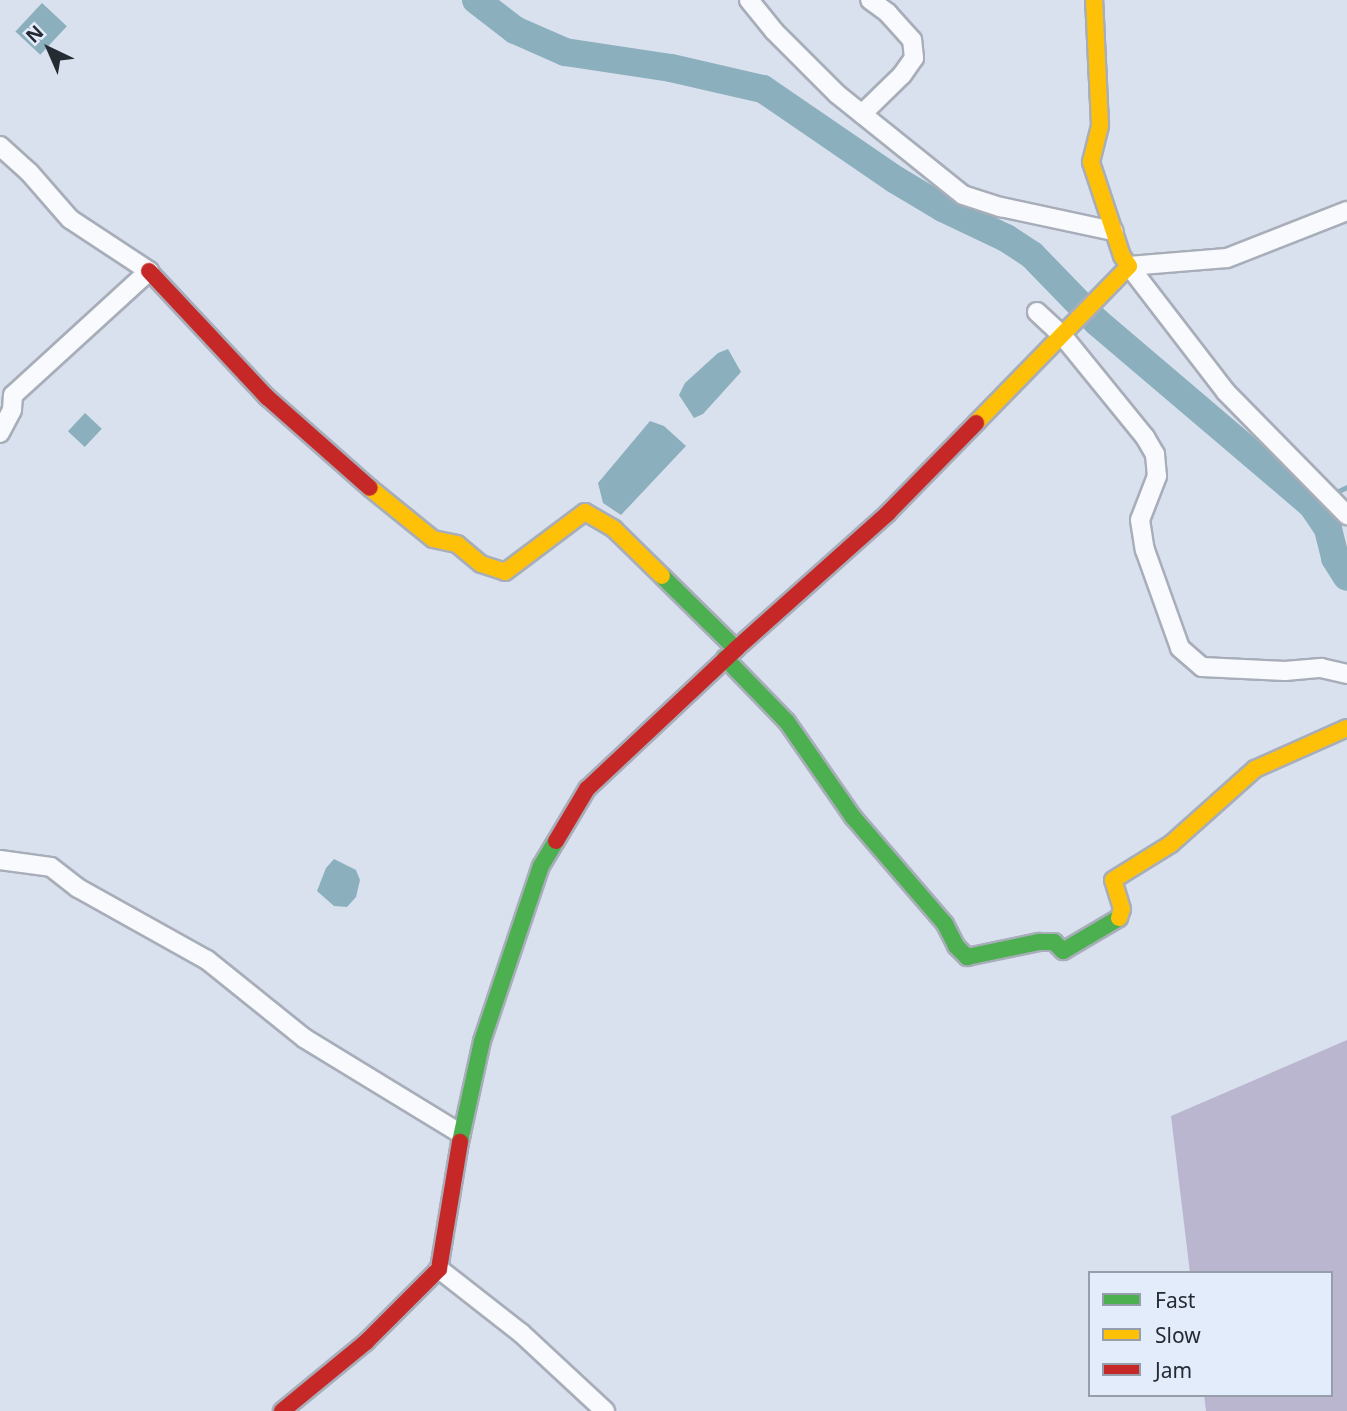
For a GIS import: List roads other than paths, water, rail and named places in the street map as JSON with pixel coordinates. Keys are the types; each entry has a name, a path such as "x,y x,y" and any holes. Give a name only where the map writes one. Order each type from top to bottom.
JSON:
{"street":[{"path":"748,0 774,32 862,114 963,195 1113,231"},
{"path":"862,114 902,75 914,58 912,40 888,13 870,0"},
{"path":"1094,0 1100,125 1091,162 1113,231 1129,266 1226,392 1347,515"},
{"path":"0,146 29,172 70,219 149,271 267,397 408,522 433,539 457,544 481,564 505,572 585,512 594,515 614,530 730,654 787,722 817,761 853,817 904,874 944,924 956,946 967,957 1039,942 1054,942 1063,951 1088,938 1119,919 1122,909 1113,880 1171,844 1255,769 1347,728"},
{"path":"287,1410 366,1342 439,1269 461,1134 482,1041 541,866 587,789 730,654 888,513 1129,266 1227,258 1347,211"},
{"path":"0,433 12,410 13,395 149,271"},
{"path":"1037,312 1062,335 1145,437 1155,454 1157,476 1140,520 1145,550 1180,648 1202,667 1285,671 1321,668 1347,674"},
{"path":"0,859 51,867 78,888 207,960 304,1038 461,1134"},
{"path":"439,1269 521,1334 605,1411"}],"water":[{"path":"42,3 67,26 40,55 15,32"},
{"path":"728,349 741,372 703,414 694,418 679,395 685,383 718,353"},
{"path":"85,413 102,429 85,447 68,431"},
{"path":"650,421 664,426 686,446 621,515 603,503 598,483"},
{"path":"334,859 356,870 360,880 356,897 347,907 334,906 317,891 326,868"}],"waterway":[{"path":"476,0 515,30 565,52 671,68 763,89 896,180 943,208 1006,238 1032,255 1097,322 1312,505 1328,529 1335,558 1347,577"},
{"path":"1332,494 1347,487"},
{"path":"1312,505 1324,498"}]}
